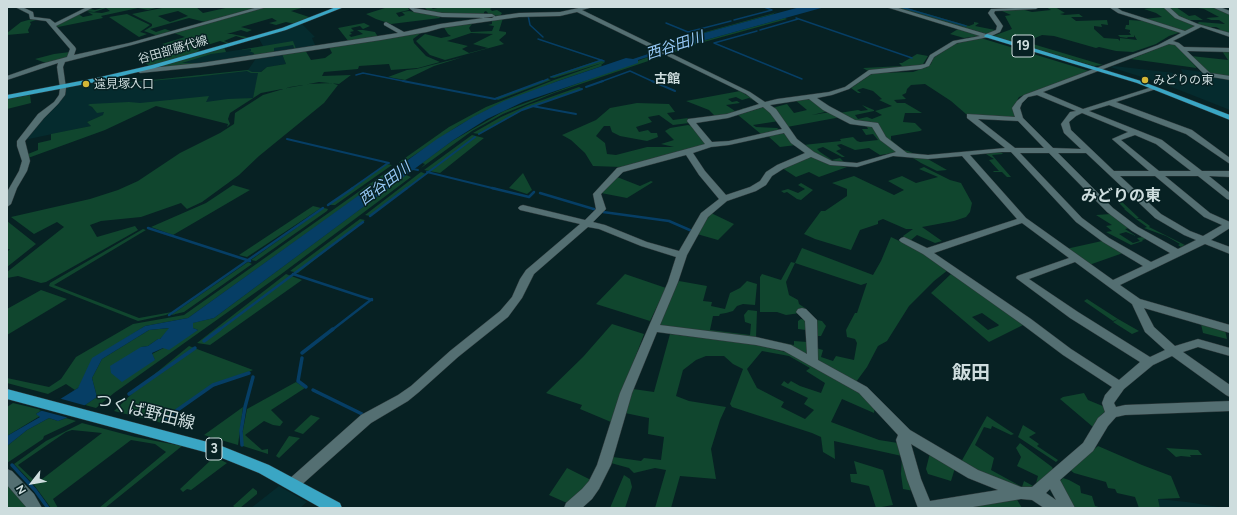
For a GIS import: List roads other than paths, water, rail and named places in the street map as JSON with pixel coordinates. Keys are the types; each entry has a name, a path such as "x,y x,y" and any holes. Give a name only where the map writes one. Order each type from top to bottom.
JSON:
{"main road":[{"name":"谷田部藤代線","path":"7,97 140,71 284,29 341,7"},
{"name":"19","path":"987,36 1159,86 1230,114"},
{"name":"19","path":"1098,68 1230,118"},
{"name":"つくば野田線","path":"7,394 214,449 257,466 293,484 334,508"}],"street":[{"path":"7,204 13,188 24,170 26,161 21,146 21,141 41,116 62,95 63,87 60,67 62,62 68,59 73,49 53,28 54,25 48,20 32,18 31,13 18,7"},
{"path":"54,25 91,7"},
{"path":"7,78 43,65 130,44 264,7"},
{"path":"411,7 416,11 442,15 477,14 504,17"},
{"path":"140,71 201,65 403,34 419,28 524,14 556,15 579,11 590,7"},
{"path":"889,7 987,36"},
{"path":"710,145 691,121 728,116 777,102 830,94 847,88 869,72 922,67 927,65 932,56 955,42 987,36 994,33 1000,28 999,24 991,13 993,10 1036,7"},
{"path":"1110,7 1120,12 1186,33"},
{"path":"1110,7 1128,7"},
{"path":"1166,7 1177,17 1199,26 1230,35"},
{"path":"1215,7 1230,13"},
{"path":"579,11 748,93 765,105 779,118 794,142 811,154 830,163 848,165 862,164 889,155 928,157 1001,150 1088,151"},
{"path":"442,15 446,25"},
{"path":"386,24 403,34"},
{"path":"1178,253 1154,241 1121,220 1050,151 1020,119 1016,111 1018,102 1026,96 1160,46 1196,29 1199,26"},
{"path":"1168,42 1177,44 1208,75 1230,78"},
{"path":"1182,49 1230,50"},
{"path":"1154,88 1070,115 1065,124 1070,135 1158,216 1230,251"},
{"path":"1036,92 1159,142 1230,197"},
{"path":"811,97 826,108 853,122 875,125 882,138 905,155"},
{"path":"1109,102 1189,132 1230,162"},
{"path":"1020,119 970,116 1013,150 1079,220 1106,240 1150,266"},
{"path":"293,484 366,419 403,398 415,389 454,354 504,314 517,298 525,279 530,272 587,224 601,209 597,194 620,170 710,145 729,143 786,130"},
{"path":"1135,132 1116,139 1207,215 1229,225"},
{"path":"688,152 702,173 724,199"},
{"path":"571,508 587,494 594,485 604,465 626,393 673,282 682,255 704,215 724,199 753,189 763,183 769,174 780,167 811,154"},
{"path":"964,154 1023,220 1074,259 1136,302 1230,329"},
{"path":"1110,173 1230,174"},
{"path":"523,208 617,232 644,244 682,255"},
{"path":"926,252 1023,220"},
{"path":"1111,285 1205,240 1229,225"},
{"path":"904,240 926,252 1027,322 1067,352 1120,386"},
{"path":"1074,259 1021,278 1074,315 1149,362"},
{"path":"1136,302 1149,329 1173,351 1230,392"},
{"path":"802,312 811,320 813,350 812,361"},
{"path":"653,328 756,341 787,348 863,390 905,434 973,474 1028,494 1056,508"},
{"path":"1112,413 1108,403 1120,386 1149,362 1173,351 1198,343 1230,352"},
{"path":"905,434 902,440 925,508 1028,494 1052,479 1088,447 1103,422 1112,413 1125,410 1230,406"},
{"path":"7,475 29,499 35,508"},
{"path":"1052,479 1068,508"}],"water":[{"name":"西谷田川","path":"800,7 825,7 702,41 656,57 651,56 638,60 638,63 523,102 487,119 452,141 214,318 193,323 193,328 198,330 169,350 163,348 152,353 155,360 122,382 111,373 110,366 141,347 148,346 160,339 169,328 149,330 102,359 92,378 97,397 66,418 58,421 49,418 27,430 7,446 7,436 40,417 36,414 78,388 92,358 145,326 188,318 437,139 473,117 504,101 626,58 633,59 648,54 649,52 647,51 671,42"}],"waterway":[{"path":"734,20 772,10 764,7"},
{"path":"901,7 966,26"},
{"path":"528,15 530,25 543,37"},
{"path":"796,18 912,58"},
{"path":"760,30 798,19"},
{"name":"西谷田川","path":"666,23 688,32 731,21"},
{"path":"757,31 714,43 802,79"},
{"path":"538,39 602,60"},
{"path":"551,77 602,60"},
{"path":"600,82 630,71 654,82"},
{"path":"356,75 363,73 403,81"},
{"path":"541,82 548,79"},
{"path":"403,81 495,99 543,81"},
{"path":"403,81 408,82"},
{"path":"586,87 603,81"},
{"path":"652,81 675,91"},
{"path":"533,106 582,89"},
{"path":"479,134 522,110 533,106"},
{"path":"533,106 576,114"},
{"path":"428,172 475,137"},
{"name":"西谷田川","path":"287,139 389,163"},
{"name":"西谷田川","path":"351,189 388,163"},
{"name":"西谷田川","path":"413,169 418,170"},
{"path":"406,189 428,172"},
{"path":"428,172 496,189"},
{"name":"西谷田川","path":"328,205 353,188"},
{"path":"370,216 407,188"},
{"path":"492,188 529,197 534,192"},
{"path":"540,193 597,210"},
{"path":"248,260 323,208"},
{"path":"603,212 669,221 692,231"},
{"path":"293,274 363,222"},
{"path":"148,228 248,260"},
{"path":"169,315 248,260"},
{"path":"219,330 293,274"},
{"path":"293,274 371,300"},
{"path":"332,330 371,300"},
{"path":"204,341 220,329"},
{"path":"302,353 333,329"},
{"path":"129,394 195,348"},
{"path":"302,358 298,381 306,387"},
{"path":"166,418 213,385 249,373"},
{"path":"242,445 241,431 245,407 253,377"},
{"path":"313,390 362,414"},
{"path":"12,465 35,490 48,508"}],"place":[{"name":"みどりの東","path":"1145,80"},
{"name":"遠見塚入口","path":"86,84"}],"district":[{"name":"古館","path":"667,79"},
{"name":"みどりの東","path":"1121,196"},
{"name":"飯田","path":"971,373"}]}
